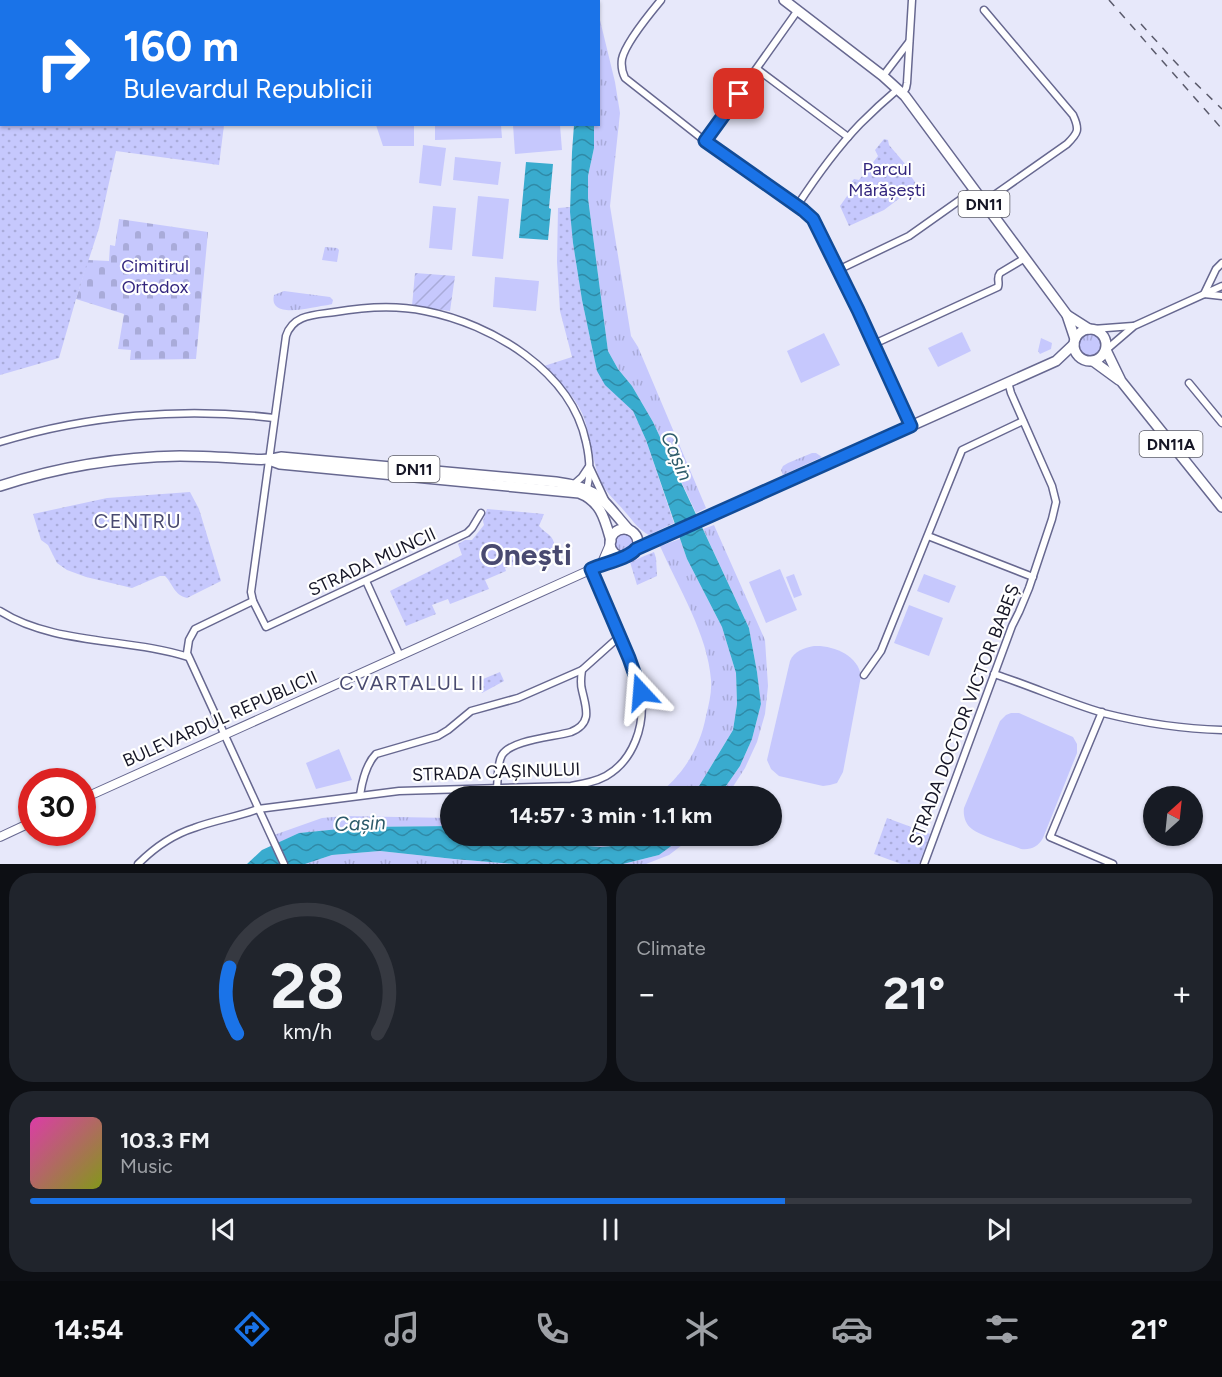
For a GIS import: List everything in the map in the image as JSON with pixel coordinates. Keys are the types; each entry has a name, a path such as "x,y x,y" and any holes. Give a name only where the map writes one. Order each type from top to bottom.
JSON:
{"main road":[{"name":"DN11","path":"790,3 900,91 1067,315 1076,353 1088,360"},
{"name":"DN11","path":"1067,315 1098,331 1104,337 1106,350"},
{"path":"636,549 1056,360 1081,332 1091,329"},
{"path":"1056,360 1088,360 1101,356 1106,350 1121,381"},
{"name":"DN11A","path":"1088,360 1121,381 1222,507"},
{"name":"DN11","path":"0,486 64,469 108,461 192,456 269,460 281,457 595,492 632,532"},
{"name":"DN11","path":"559,487 573,485 586,492"},
{"path":"586,492 600,510 615,553 625,557 632,554 638,543 632,532"},
{"path":"611,542 616,532 622,530 644,538 659,539"}],"street":[{"path":"662,0 632,39 624,54 623,75 626,80 705,141 797,206 814,222 911,426"},
{"path":"797,206 848,137 861,123 906,88 912,0"},
{"path":"705,141 757,69 790,3"},
{"path":"983,203 1067,144 1077,131 1078,125 1073,115 984,10"},
{"path":"883,76 909,42"},
{"path":"757,69 848,137"},
{"path":"838,270 907,237 974,190"},
{"path":"874,344 998,287 1000,273 1024,258"},
{"path":"1204,294 1216,269 1222,263"},
{"path":"1106,350 1134,326 1222,286"},
{"path":"1204,294 1222,296"},
{"path":"284,864 188,657 187,646 195,629 253,602 251,585 274,417 286,336 293,323 307,316 338,311 371,308 415,309 447,316 475,326 496,337 523,353 543,369 564,393 578,417 586,440 589,465 586,492"},
{"path":"1091,329 1134,326"},
{"name":"STRADA DOCTOR VICTOR BABEȘ","path":"924,864 1012,626 1033,577 1056,502 1052,486 1008,382"},
{"path":"1190,383 1222,423"},
{"path":"0,442 62,425 112,418 194,414 274,417"},
{"path":"864,675 880,651 962,449 1023,421"},
{"path":"573,485 582,477 589,465"},
{"path":"589,465 607,503"},
{"name":"STRADA MUNCII","path":"253,602 266,627 467,533 481,513"},
{"name":"STRADA DOCTOR VICTOR BABEȘ","path":"928,536 1033,577"},
{"path":"601,565 611,542"},
{"name":"BULEVARDUL REPUBLICII","path":"96,793 591,569 625,557"},
{"name":"STRADA CAȘINULUI","path":"564,786 587,783 607,775 623,760 637,738 641,722 640,688 591,569"},
{"path":"366,581 400,656"},
{"path":"0,611 20,622 52,632 171,652 188,657"},
{"path":"360,795 366,772 376,754 438,736 471,711 518,698 582,670 620,636"},
{"path":"497,786 499,762 506,750 518,744 571,732 584,723 587,711 581,686 582,670"},
{"path":"994,674 1102,712 1166,726 1222,730"},
{"path":"1102,712 1050,837 1113,864"},
{"name":"STRADA CAȘINULUI","path":"138,864 154,849 178,834 258,809 360,795 440,790"},
{"path":"0,837 18,829"}],"green space":[{"path":"600,20 620,113 610,206 631,336 638,347 706,508 696,513 653,422 608,351 588,198 588,176 594,148 594,126 600,126"},
{"path":"0,126 224,126 219,165 116,151 99,228 59,358 0,375"},
{"path":"376,126 414,126 414,146 383,146"},
{"path":"435,126 501,126 502,138 435,140"},
{"path":"513,126 560,126 562,150 515,154"},
{"name":"Parcul Mărășești","path":"884,139 888,140 889,145 906,165 917,185 884,210 849,226 840,206 852,189 849,185 854,179 859,180 878,156 875,150"},
{"path":"423,145 446,148 441,186 419,183"},
{"path":"455,157 501,162 498,185 453,180"},
{"path":"478,196 509,199 503,259 472,256"},
{"path":"433,206 456,208 452,250 429,248"},
{"path":"570,207 582,300 597,371 633,411 646,440 674,523 649,535 636,525 604,488 598,476 588,431 579,406 544,366 572,357 560,311 557,262 558,208"},
{"name":"Cimitirul Ortodox","path":"119,219 208,232 196,359 130,360 131,350 118,349 124,314 76,299 88,260 109,261 110,245 115,246"},
{"path":"325,247 339,250 337,262 322,260"},
{"path":"415,273 455,276 450,311 412,306"},
{"path":"495,277 539,281 536,311 493,307"},
{"path":"284,291 330,297 333,300 332,304 328,305 285,310 278,308 274,303 274,295"},
{"path":"962,332 971,351 938,367 928,348"},
{"path":"824,333 840,365 801,383 787,351"},
{"path":"1090,333 1099,336 1102,345 1099,354 1090,357 1081,354 1078,345 1081,336"},
{"path":"1041,338 1052,343 1051,349 1040,354 1038,351"},
{"path":"812,453 822,457 783,475 781,470 783,466"},
{"path":"190,492 199,509 221,581 187,598 176,592 165,576 132,588 67,570 57,563 48,545 41,540 33,514 107,498"},
{"path":"487,509 544,514 539,526 553,539 554,550 505,568 506,571 485,580 489,589 450,604 448,599 432,605 436,614 406,626 390,591 462,555 458,544 465,540 472,540 484,525"},
{"path":"714,525 765,640 768,686 765,714 757,742 733,786 726,786 740,766 752,739 761,704 749,628 703,529"},
{"path":"624,530 633,534 637,543 633,552 624,556 615,552 611,543 615,534"},
{"path":"680,539 687,559 722,627 736,673 737,704 733,730 699,786 667,786 682,771 699,740 711,694 711,680 709,663 698,629 660,546"},
{"path":"654,552 657,576 637,585 630,562"},
{"path":"780,569 797,610 766,623 749,582"},
{"path":"794,574 802,595 794,598 786,577"},
{"path":"924,574 956,586 949,603 917,591"},
{"path":"909,605 943,618 929,656 894,643"},
{"path":"814,646 829,647 850,657 855,662 861,676 843,772 837,783 823,786 779,776 771,769 767,760 790,661 797,652"},
{"path":"500,672 504,681 482,693 476,682"},
{"path":"1011,713 1019,713 1073,737 1077,744 1077,753 1043,838 1036,846 1028,849 1021,849 976,832 968,825 964,814 964,808 1000,721"},
{"path":"339,749 352,780 316,789 306,763"},
{"path":"345,816 440,818 440,826 359,827 299,833 278,843 274,835 322,818"},
{"path":"887,818 930,834 919,864 901,864 874,854"},
{"path":"671,846 681,846 669,855 646,864 623,864 659,855"},
{"path":"380,851 514,864 305,864 332,855"}],"water":[{"path":"574,126 594,126 594,148 588,176 588,198 608,351 653,422 749,628 761,704 752,739 740,766 726,786 699,786 733,730 737,704 736,673 722,627 687,559 646,440 633,411 605,385 597,371 582,300 570,212"},
{"path":"526,162 553,164 548,240 519,238"},
{"path":"440,826 440,846 671,846 659,855 623,864 514,864 380,851 332,855 305,864 247,864 262,850 299,833 359,827"}],"railway":[{"path":"1109,0 1222,129"},
{"path":"1141,24 1187,75 1222,109"}],"district":[{"name":"CENTRU","path":"138,521"},
{"name":"Onești","path":"526,554"},
{"name":"CVARTALUL II","path":"412,683"}],"route":[{"path":"641,692 591,569 628,556 636,549 911,426 813,219 705,141 739,94"}],"water label":[{"name":"Cașin","path":"677,456"},
{"name":"Cașin","path":"360,823"}]}
